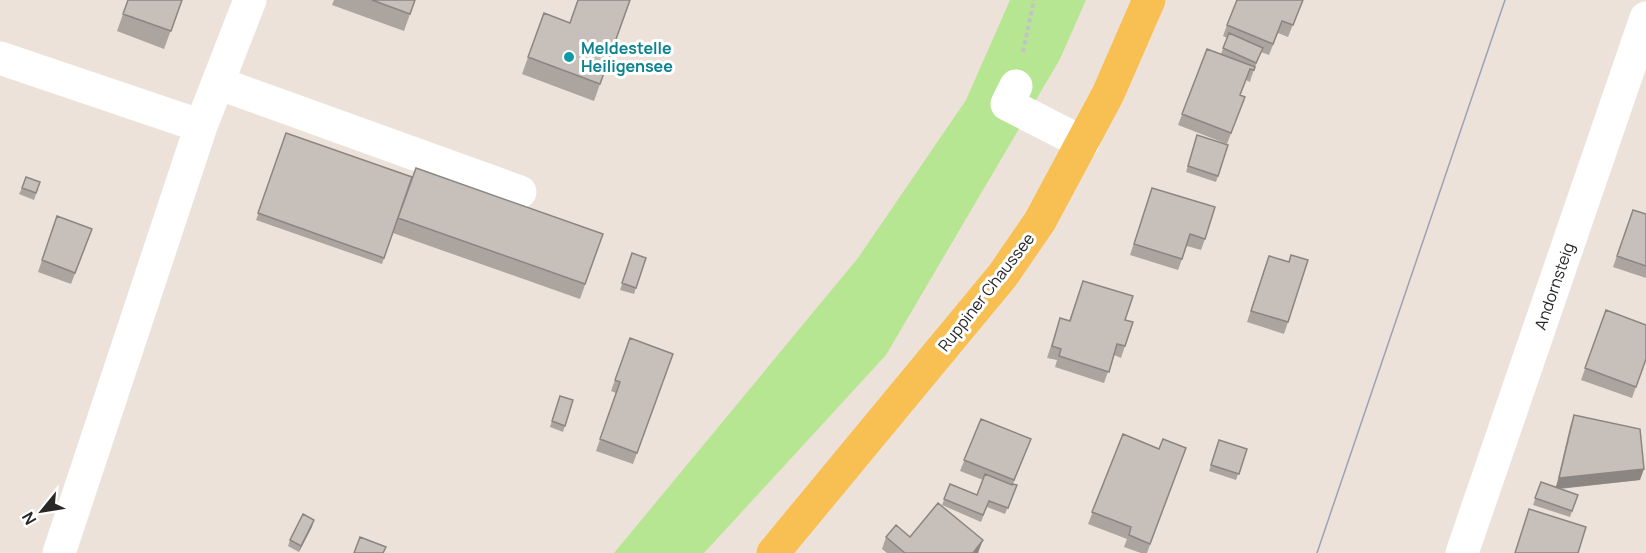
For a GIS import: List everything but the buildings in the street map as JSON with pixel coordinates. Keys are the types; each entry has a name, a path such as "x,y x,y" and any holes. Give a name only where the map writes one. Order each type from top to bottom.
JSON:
{"main road":[{"name":"Ruppiner Chaussee","path":"773,553 1003,275 1040,221 1108,94 1149,0"}],"street":[{"path":"59,553 201,126 250,0"},
{"name":"Andornsteig","path":"1462,553 1646,18"},
{"path":"0,58 201,126"},
{"path":"218,83 520,192"},
{"path":"1016,86 1007,104 1083,143"}],"path":[{"path":"1016,86 1034,0"}],"green space":[{"path":"1010,0 1086,0 1060,59 886,355 704,553 614,553 858,258 966,100"}],"tram line":[{"path":"1317,553 1505,0"}],"place":[{"name":"Meldestelle Heiligensee","path":"569,57"}]}
